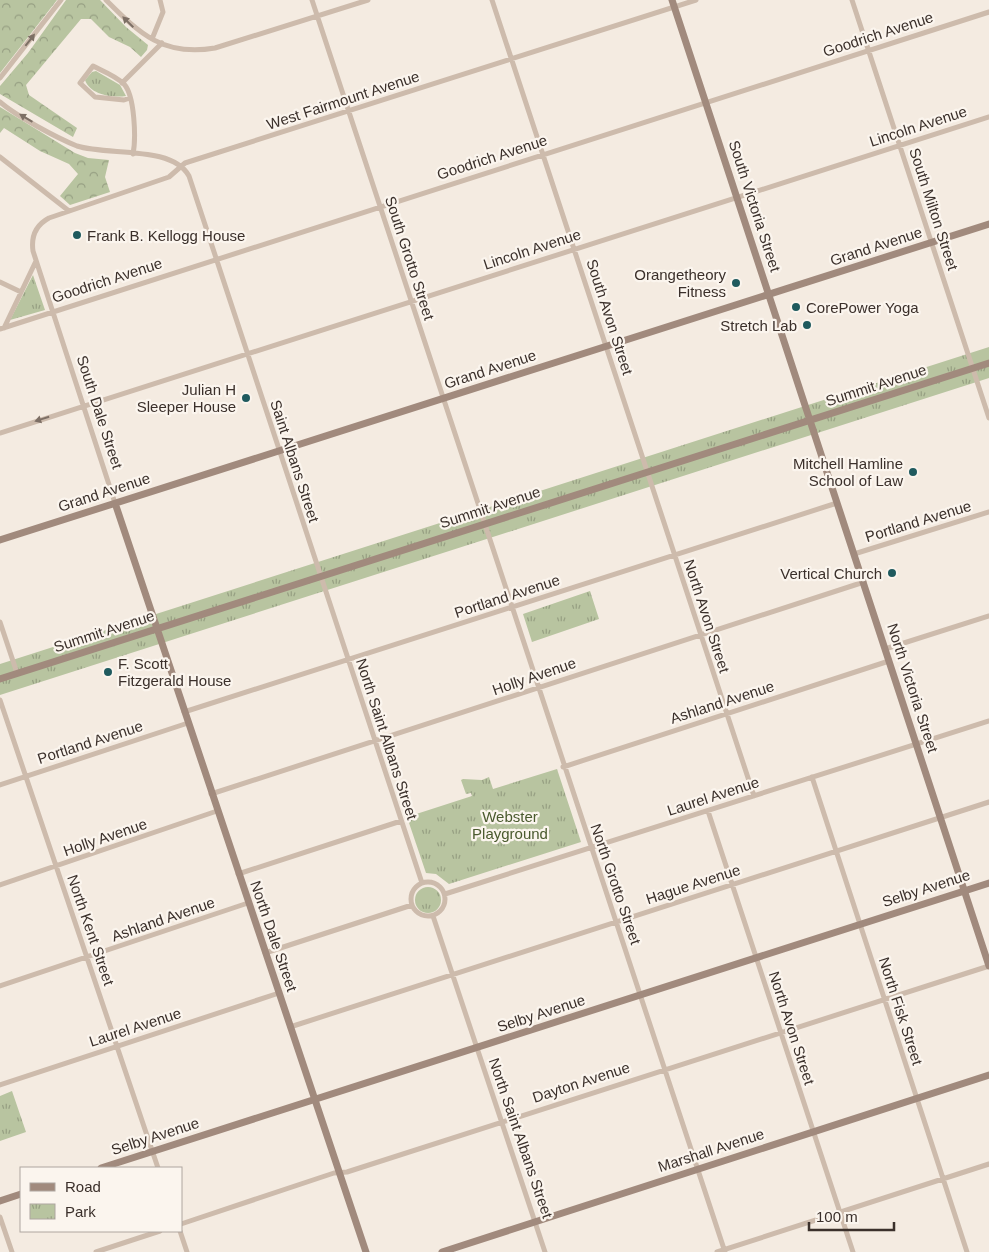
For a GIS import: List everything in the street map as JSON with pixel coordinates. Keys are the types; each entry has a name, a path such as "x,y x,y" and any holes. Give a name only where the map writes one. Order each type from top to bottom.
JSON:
{"street":[{"path":"0,78 61,0"},
{"path":"106,0 136,30 162,43 192,50 215,48 368,0"},
{"path":"152,39 163,12 160,0"},
{"name":"South Grotto Street","path":"312,0 483,524"},
{"name":"South Avon Street","path":"492,0 647,471"},
{"name":"West Fairmount Avenue","path":"36,261 32,246 37,228 46,220 169,177 185,163 512,59 674,3 696,0"},
{"name":"South Milton Street","path":"852,0 989,418"},
{"name":"South Victoria Street","path":"674,3 810,420"},
{"name":"Goodrich Avenue","path":"2,328 989,12"},
{"path":"122,83 162,43"},
{"path":"130,98 124,100 95,96 80,83 93,66 122,83 130,98 135,144 133,154"},
{"path":"0,102 76,145 101,152 164,157 180,166"},
{"name":"Lincoln Avenue","path":"0,433 989,117"},
{"path":"0,157 69,211"},
{"name":"Saint Albans Street","path":"180,166 188,176 216,258 319,576"},
{"name":"Grand Avenue","path":"0,540 989,224"},
{"path":"2,328 36,261"},
{"name":"South Dale Street","path":"36,261 156,628"},
{"path":"0,282 21,292"},
{"name":"Summit Avenue","path":"0,679 989,363"},
{"name":"North Victoria Street","path":"810,420 989,966"},
{"name":"North Avon Street","path":"647,471 754,796"},
{"name":"Portland Avenue","path":"184,712 837,503"},
{"name":"Portland Avenue","path":"854,554 989,512"},
{"name":"North Grotto Street","path":"483,524 725,1251"},
{"name":"North Saint Albans Street","path":"319,576 422,883"},
{"name":"Holly Avenue","path":"211,794 864,582"},
{"path":"885,649 989,616"},
{"path":"0,622 18,673"},
{"name":"North Dale Street","path":"156,628 366,1252"},
{"name":"Ashland Avenue","path":"563,767 889,661"},
{"name":"North Kent Street","path":"0,700 158,1167"},
{"name":"Laurel Avenue","path":"445,894 989,721"},
{"name":"Portland Avenue","path":"0,784 188,723"},
{"name":"North Fisk Street","path":"812,777 967,1252"},
{"name":"Hague Avenue","path":"290,1027 989,802"},
{"name":"Holly Avenue","path":"0,885 217,811"},
{"name":"North Avon Street","path":"708,811 853,1252"},
{"path":"238,874 401,821"},
{"path":"422,883 434,883 445,894 443,908 433,916 421,916 412,905 411,893 422,883"},
{"name":"Selby Avenue","path":"104,1167 989,883"},
{"name":"Ashland Avenue","path":"0,986 248,903"},
{"path":"265,953 412,905"},
{"name":"North Saint Albans Street","path":"433,916 545,1252"},
{"name":"Dayton Avenue","path":"182,1224 989,966"},
{"name":"Laurel Avenue","path":"0,1085 279,994"},
{"name":"Marshall Avenue","path":"442,1252 989,1075"},
{"path":"718,1252 989,1164"},
{"path":"0,1201 20,1194"},
{"path":"0,1217 12,1252"},
{"path":"96,1252 157,1232"},
{"path":"180,1232 187,1252"}],"green space":[{"path":"0,0 57,0 0,73"},
{"path":"66,0 100,0 126,27 148,45 147,50 141,57 130,47 109,37 91,19 81,19 26,85 29,95 77,128 73,137 0,94 0,86 28,53"},
{"path":"96,71 120,85 126,96 109,96 92,89 85,80 92,72"},
{"path":"0,107 75,153 88,158 109,160 105,177 110,192 70,205 60,196 78,174 69,164 40,151 4,128 0,133"},
{"path":"33,275 45,310 10,320"},
{"path":"989,347 989,378 0,695 0,664"},
{"path":"590,591 599,619 532,642 523,614"},
{"name":"Webster Playground","path":"557,769 581,842 449,884 436,874 426,873 407,817 472,796 471,793 466,794 461,780 463,779 482,780 489,777 493,789"},
{"path":"428,887 437,891 441,900 437,909 428,913 419,909 415,900 419,891"},
{"path":"12,1091 26,1132 0,1141 0,1096"}],"place":[{"name":"Frank B. Kellogg House","path":"77,235"},
{"name":"Orangetheory Fitness","path":"736,283"},
{"name":"CorePower Yoga","path":"796,307"},
{"name":"Stretch Lab","path":"807,325"},
{"name":"Julian H Sleeper House","path":"246,398"},
{"name":"Mitchell Hamline School of Law","path":"913,472"},
{"name":"Vertical Church","path":"892,573"},
{"name":"F. Scott Fitzgerald House","path":"108,672"}]}
